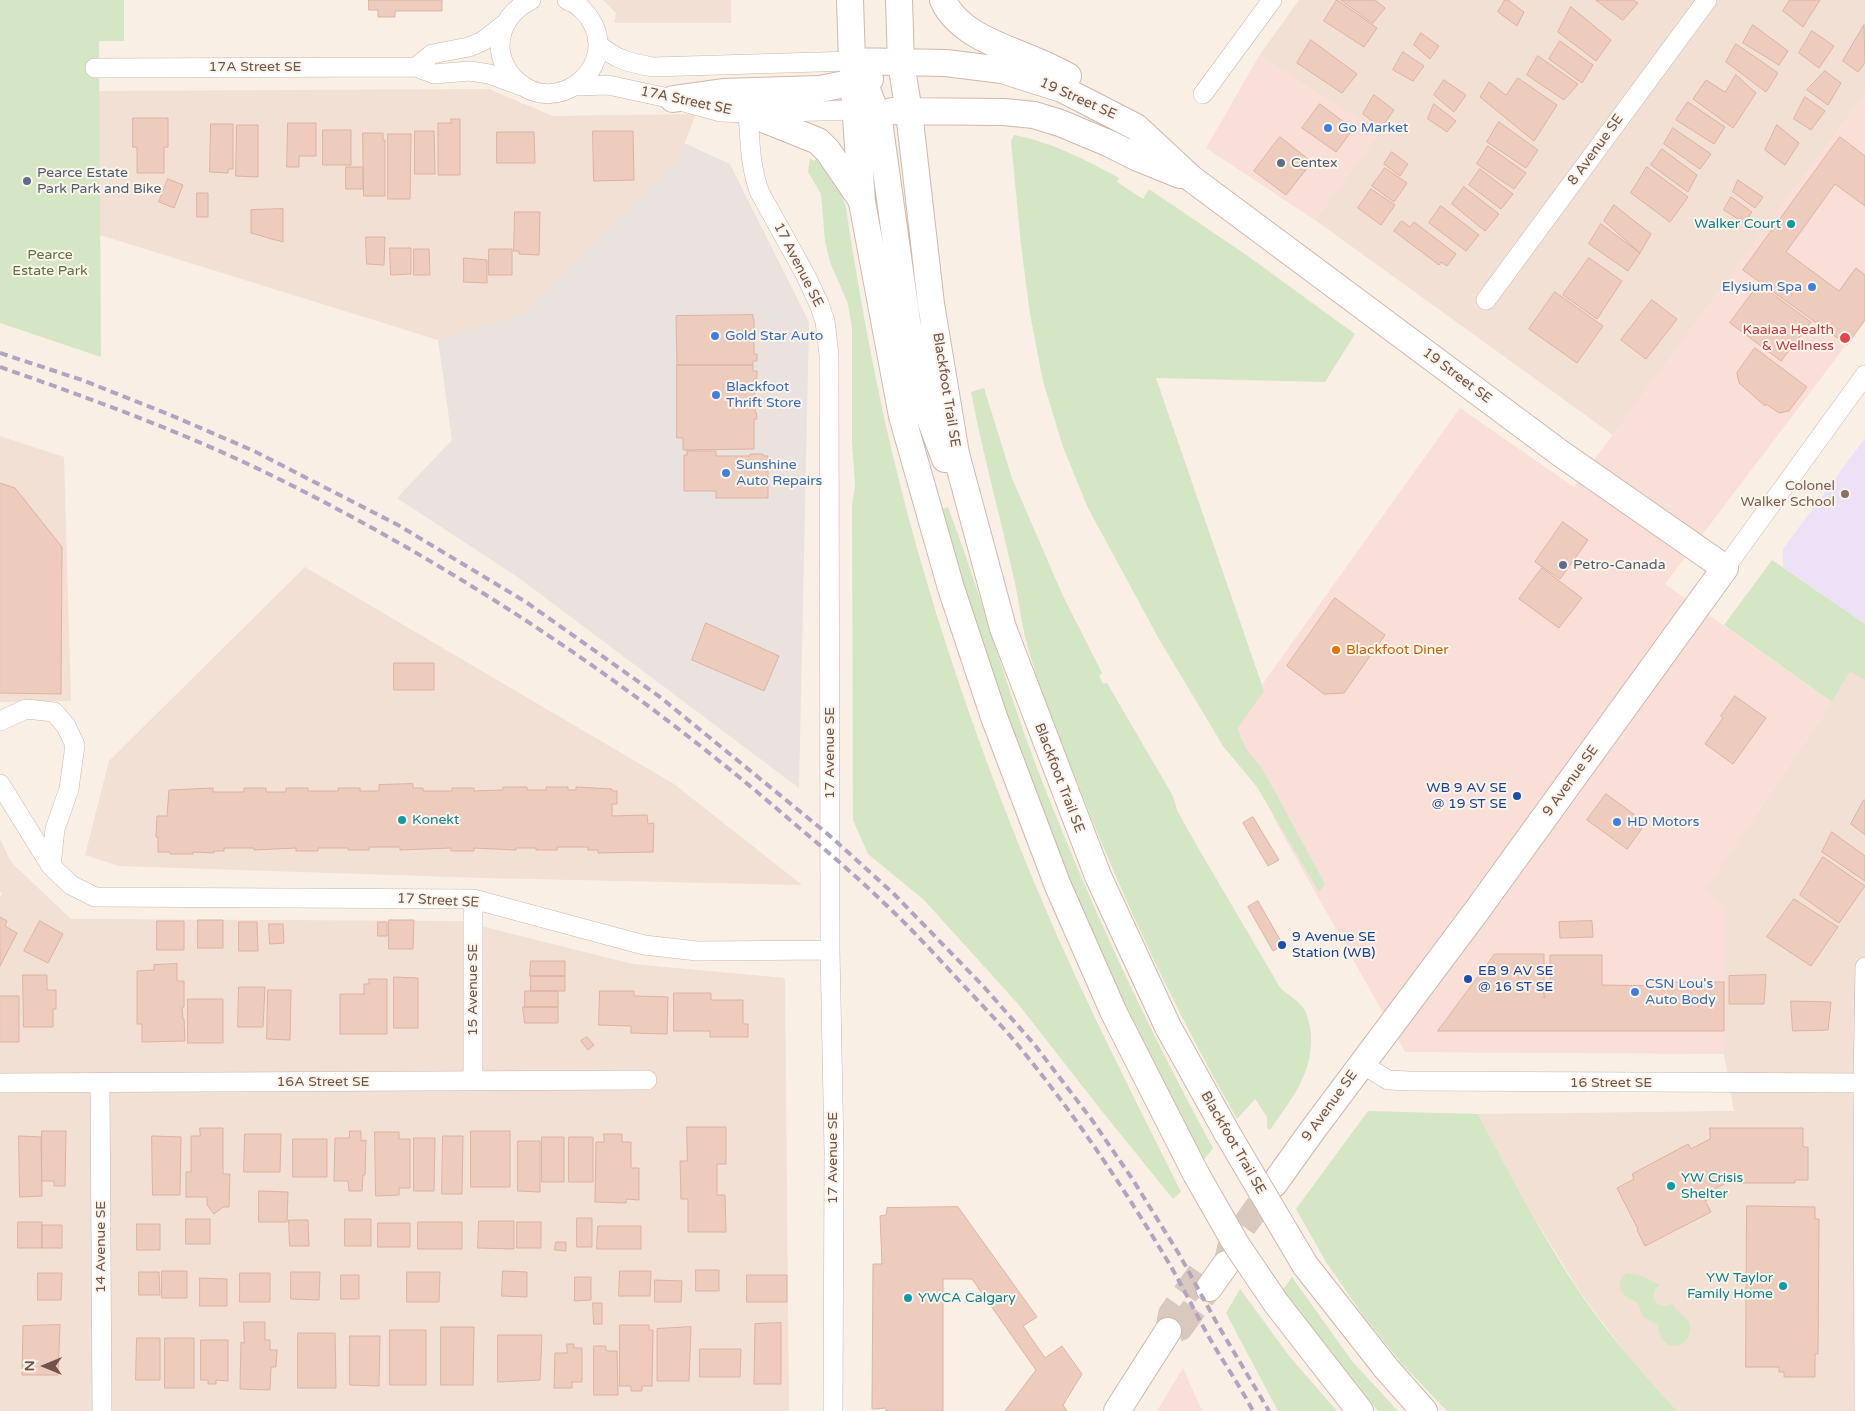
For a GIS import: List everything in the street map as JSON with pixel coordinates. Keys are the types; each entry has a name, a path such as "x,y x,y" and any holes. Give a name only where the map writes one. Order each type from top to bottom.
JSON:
{"main road":[{"path":"850,0 856,75 865,110 862,202 902,416 952,588 994,717 1058,886 1085,950 1114,1013 1196,1174 1236,1244 1276,1303 1360,1411"},
{"path":"899,0 901,63"},
{"path":"943,0 958,20 973,31 1001,48 1035,60 1091,87 1111,102 1136,127"},
{"name":"19 Street SE","path":"673,98 723,92 820,89 856,75 901,63 965,65 1015,73 1062,89 1136,127 1192,180 1560,453 1725,568"},
{"name":"Blackfoot Trail SE","path":"901,63 909,112 931,304 956,454 984,564 1003,628 1098,876 1168,1027 1227,1133 1305,1265 1386,1368 1424,1411"},
{"path":"865,110 879,121 907,321 927,411 984,564"},
{"name":"19 Street SE","path":"865,110 1004,112 1034,115 1067,126 1192,180"},
{"path":"748,113 818,141 828,151 862,202"},
{"name":"9 Avenue SE","path":"1274,1184 1500,879 1725,568"},
{"path":"1204,1280 1221,1257"},
{"path":"1117,1411 1168,1331"}],"street":[{"path":"416,67 432,54 469,47 483,42 506,23 520,6 531,0"},
{"path":"567,0 582,9 590,19 596,31 598,44 595,63 577,86"},
{"path":"1203,94 1272,0"},
{"name":"8 Avenue SE","path":"1486,300 1707,0"},
{"path":"506,23 500,46 502,58 506,69 522,86"},
{"name":"17A Street SE","path":"598,44 612,56 632,64 856,75"},
{"name":"17A Street SE","path":"95,68 416,67 434,74 470,71 488,74 543,94 555,94 577,86 608,85 673,98 721,112 865,110"},
{"name":"17 Avenue SE","path":"748,113 750,147 755,179 819,304 825,321 829,355 830,950 834,1151 833,1411"},
{"name":"9 Avenue SE","path":"1725,568 1865,375"},
{"path":"0,721 26,709 54,712 66,726 75,745 69,789 55,829 51,866"},
{"name":"17 Street SE","path":"0,784 51,866 71,885 95,897 473,899 644,945 697,950 830,950"},
{"name":"15 Avenue SE","path":"473,899 473,1081"},
{"path":"1864,1411 1865,967"},
{"name":"16 Street SE","path":"1362,1064 1388,1080 1409,1082 1864,1083"},
{"name":"16A Street SE","path":"0,1083 647,1080"},
{"name":"14 Avenue SE","path":"100,1083 102,1411"}],"shaded area":[{"path":"603,0 731,0 731,23 614,23 616,13"},
{"path":"1299,0 1865,0 1865,94 1613,435 1315,220 1379,133 1259,56"},
{"path":"1259,56 1380,133 1315,220 1206,148"},
{"path":"489,89 553,116 696,114 677,162 522,315 438,340 100,235 99,91"},
{"path":"1865,94 1865,320 1665,584 1832,702 1705,890 1724,909 1724,1054 1405,1052 1278,826 1238,743 1234,724 1460,408 1574,487"},
{"path":"684,143 730,164 809,322 799,788 519,578 397,498 452,440 438,340 522,315 677,162"},
{"path":"0,436 64,457 71,701 0,702"},
{"name":"Colonel Walker School","path":"1865,438 1865,624 1783,567 1783,549"},
{"path":"305,567 674,784 802,885 484,878 119,866 85,855 109,761"},
{"path":"1850,670 1865,680 1865,1411 1677,1411 1634,1364 1580,1292 1529,1209 1478,1114 1734,1111 1724,1054 1724,909 1704,891 1832,702"},
{"path":"0,839 11,862 71,919 461,921 633,964 785,978 789,1411 0,1411 0,898 2,893 0,892"},
{"path":"1183,1368 1202,1411 1157,1411"}],"green space":[{"name":"Pearce Estate Park","path":"0,0 124,0 124,41 99,41 101,357 0,323"},
{"path":"1014,135 1042,142 1081,158 1119,178 1117,182 1143,199 1149,189 1245,254 1355,334 1325,382 1156,378 1264,691 1237,729 1246,749 1263,770 1325,884 1319,892 1257,787 1223,746 1159,639 1088,508 1063,447 1043,381 1030,314 1011,141"},
{"path":"818,157 837,181 846,208 868,340 908,516 947,648 969,713 1017,841 1059,940 1110,1049 1181,1192 1173,1199 1019,1005 924,900 868,854 853,820 852,506 855,485 852,442 852,328 848,304 830,262 825,241 821,194 808,172 810,158 814,161"},
{"path":"984,388 1012,478 1063,596 1102,673 1099,676 1103,684 1107,683 1173,796 1177,810 1193,839 1278,985 1300,1004 1307,1014 1311,1034 1311,1049 1308,1062 1293,1097 1270,1130 1267,1128 1267,1117 1255,1099 1237,1119 1193,1038 1152,956 1114,872 1051,716 1025,636 1014,579 971,392"},
{"path":"948,507 1025,736 1056,817 1097,913 1141,1008 1213,1148 1203,1161 1129,1019 1028,785 938,511"},
{"path":"1772,560 1865,624 1865,680 1850,671 1832,702 1724,625"},
{"path":"1368,1111 1478,1114 1539,1227 1580,1293 1626,1354 1677,1411 1447,1411 1402,1364 1362,1314 1326,1262 1296,1209"},
{"path":"1627,1273 1642,1276 1660,1285 1655,1290 1653,1296 1657,1304 1665,1306 1673,1304 1677,1311 1689,1322 1690,1331 1685,1341 1676,1346 1666,1343 1661,1337 1657,1324 1643,1317 1638,1303 1623,1294 1620,1281"},
{"path":"1292,1277 1352,1361 1398,1411 1378,1411 1359,1389 1282,1291"},
{"path":"1240,1289 1290,1357 1337,1411 1278,1411 1226,1313"}],"building":[{"path":"369,0 442,0 442,11 395,11 395,17 378,17 378,10 369,10"},
{"path":"1337,0 1377,28 1364,47 1324,21"},
{"path":"1341,0 1375,0 1385,8 1373,23"},
{"path":"1505,0 1508,0 1524,12 1517,26 1498,12"},
{"path":"1596,0 1633,0 1638,3 1623,20"},
{"path":"1790,0 1820,0 1803,27 1783,11"},
{"path":"1571,7 1611,40 1596,61 1558,32"},
{"path":"1753,25 1788,51 1779,65 1743,43"},
{"path":"1864,25 1865,63 1858,72 1843,61"},
{"path":"1812,31 1834,46 1819,68 1799,53"},
{"path":"1421,33 1439,46 1430,59 1414,45"},
{"path":"1311,40 1357,74 1342,93 1297,63"},
{"path":"1560,41 1593,65 1582,83 1549,59"},
{"path":"1736,44 1778,73 1766,92 1726,62"},
{"path":"1403,52 1424,66 1413,81 1393,70"},
{"path":"1538,56 1578,84 1564,100 1527,75"},
{"path":"1825,71 1841,83 1828,105 1807,90"},
{"path":"1736,75 1756,93 1733,128 1693,99 1706,80 1725,92"},
{"path":"1518,78 1557,105 1534,141 1480,97 1489,82 1506,95"},
{"path":"1444,80 1466,95 1454,112 1434,95"},
{"path":"1374,95 1394,110 1381,128 1363,114"},
{"path":"1805,97 1825,111 1811,130 1794,119"},
{"path":"1688,102 1725,127 1714,144 1676,120"},
{"name":"Go Market","path":"1320,104 1353,129 1336,152 1302,128"},
{"path":"1434,104 1456,121 1447,132 1428,119"},
{"path":"133,118 168,118 168,147 164,147 164,173 137,173 137,147 133,147"},
{"path":"451,119 460,119 460,175 438,175 438,123 451,123"},
{"path":"1499,122 1538,150 1526,168 1487,142"},
{"path":"288,123 316,123 316,156 299,156 299,167 287,167"},
{"path":"211,124 233,124 233,169 228,169 228,173 210,172"},
{"path":"237,125 258,125 258,177 236,176"},
{"path":"1777,125 1799,143 1785,165 1765,150"},
{"path":"1673,128 1711,154 1700,169 1664,144"},
{"path":"323,130 351,130 351,165 323,165"},
{"path":"415,131 434,131 435,174 415,174"},
{"path":"593,131 633,131 634,180 594,181"},
{"path":"497,132 534,132 535,163 497,163"},
{"path":"363,133 383,133 383,140 385,140 385,196 364,196"},
{"path":"388,134 411,134 410,199 388,199"},
{"path":"1280,137 1312,162 1286,195 1254,171"},
{"name":"Walker Court","path":"1840,137 1865,156 1865,206 1835,184 1786,252 1839,291 1856,268 1865,275 1865,320 1847,345 1743,270"},
{"path":"1488,146 1526,173 1514,189 1477,164"},
{"path":"1662,149 1697,175 1688,192 1651,165"},
{"path":"1392,152 1408,164 1400,176 1384,164"},
{"path":"346,167 363,167 363,189 346,189"},
{"path":"1647,167 1688,197 1670,222 1631,193"},
{"path":"1385,168 1407,183 1394,202 1372,186"},
{"path":"1480,169 1513,194 1501,209 1469,185"},
{"path":"168,179 183,185 174,208 159,202"},
{"path":"1738,180 1763,197 1755,208 1733,192"},
{"path":"1464,187 1499,214 1485,231 1452,204"},
{"path":"1371,189 1395,205 1381,225 1358,208"},
{"path":"197,193 208,193 208,217 197,217"},
{"path":"1731,197 1752,212 1744,223 1724,210"},
{"path":"1614,205 1651,234 1640,253 1604,221"},
{"path":"1441,206 1479,235 1466,251 1429,223"},
{"path":"283,209 283,242 251,233 251,210"},
{"path":"515,212 540,212 539,255 519,254 519,251 514,251"},
{"path":"1402,221 1410,227 1414,222 1456,254 1447,266 1441,262 1439,265 1394,231"},
{"path":"1601,224 1640,253 1628,271 1589,244"},
{"path":"366,237 385,237 384,265 367,264"},
{"path":"390,248 411,248 411,274 391,275"},
{"path":"414,249 429,249 430,275 414,275"},
{"path":"489,249 512,249 512,275 489,275"},
{"path":"464,258 487,260 487,283 464,282"},
{"path":"1589,258 1622,281 1597,319 1563,295"},
{"path":"1759,284 1811,322 1781,361 1730,323"},
{"path":"1555,292 1603,326 1577,363 1529,329"},
{"path":"1652,300 1677,319 1646,359 1621,340"},
{"name":"Gold Star Auto","path":"753,315 754,354 757,354 757,361 753,361 753,365 677,365 676,316"},
{"path":"1755,348 1807,387 1789,411 1779,413 1766,404 1765,406 1739,383 1737,373"},
{"name":"Blackfoot Thrift Store","path":"677,365 753,365 753,371 757,371 757,379 754,379 757,419 754,419 754,449 683,450 683,438 677,438"},
{"name":"Sunshine Auto Repairs","path":"687,451 716,451 716,456 763,454 763,456 768,456 768,498 716,498 716,491 684,491 684,455 687,455"},
{"path":"0,483 15,488 62,547 61,694 0,693"},
{"path":"1563,522 1588,540 1560,579 1535,562"},
{"path":"1542,568 1582,598 1559,628 1519,599"},
{"name":"Blackfoot Diner","path":"1335,598 1385,635 1344,693 1324,694 1287,666"},
{"path":"706,623 779,656 764,691 692,660"},
{"path":"394,663 434,663 434,690 394,690"},
{"path":"1735,696 1766,718 1733,764 1705,744"},
{"name":"Konekt","path":"413,784 413,788 423,788 423,791 452,791 452,788 474,788 474,791 503,790 503,787 527,787 527,790 546,790 546,787 568,787 568,790 576,790 576,787 612,789 612,791 617,791 617,804 612,804 612,816 647,815 648,824 654,823 653,852 598,853 598,850 588,850 588,847 557,847 557,850 474,848 474,851 451,851 451,848 400,850 400,847 369,847 369,850 318,848 318,851 296,851 296,848 254,850 254,848 224,848 224,851 214,851 214,853 170,854 170,852 158,852 158,837 156,837 157,816 167,816 169,790 213,788 213,792 244,792 244,788 266,788 266,792 286,792 286,788 308,788 308,791 338,791 338,788 360,788 360,791 379,791 379,785"},
{"name":"HD Motors","path":"1606,794 1646,823 1627,849 1587,820"},
{"path":"1865,800 1865,835 1851,824"},
{"path":"1253,817 1279,860 1268,866 1243,823"},
{"path":"1832,832 1865,856 1865,881 1822,852"},
{"path":"1823,857 1865,886 1839,923 1800,895"},
{"path":"1794,899 1838,927 1811,966 1767,937"},
{"path":"1258,901 1283,945 1273,951 1248,907"},
{"path":"0,917 7,921 5,926 17,933 0,966"},
{"path":"198,920 223,920 223,948 198,948"},
{"path":"389,920 414,920 413,949 389,949"},
{"path":"40,921 63,934 48,963 24,951"},
{"path":"157,921 184,921 184,950 157,950"},
{"path":"1592,921 1593,937 1560,938 1559,922"},
{"path":"239,922 257,922 258,951 239,951"},
{"path":"378,922 387,922 387,936 378,936"},
{"path":"269,924 283,924 284,943 270,944"},
{"name":"CSN Lou's Auto Body","path":"1495,954 1544,954 1544,998 1545,985 1550,985 1550,955 1602,955 1602,985 1668,986 1668,982 1724,982 1724,1031 1438,1031"},
{"path":"531,961 565,961 565,976 530,976"},
{"path":"177,964 177,981 184,981 184,1007 182,1008 185,1041 142,1042 142,1024 137,1024 137,971 154,970 154,965"},
{"path":"23,975 47,975 47,990 56,990 56,1009 53,1009 53,1027 24,1027"},
{"path":"1766,975 1764,1004 1729,1004 1729,976"},
{"path":"531,976 565,976 565,991 531,991"},
{"path":"394,977 418,978 418,1028 394,1028"},
{"path":"369,979 387,979 387,1034 340,1034 340,994 364,994 364,984 369,984"},
{"path":"239,987 265,987 263,1027 238,1027"},
{"path":"268,990 291,990 290,1040 267,1039"},
{"path":"525,991 558,991 558,1007 525,1007"},
{"path":"600,991 634,991 634,996 668,997 667,1034 631,1033 631,1026 599,1025"},
{"path":"674,993 711,993 711,1000 743,1000 743,1024 748,1024 748,1037 710,1037 710,1031 674,1031"},
{"path":"0,996 19,996 19,1042 0,1042"},
{"path":"188,999 223,999 223,1043 188,1043"},
{"path":"1791,1001 1831,1002 1828,1030 1793,1031"},
{"path":"523,1007 558,1007 558,1023 525,1023"},
{"path":"587,1037 594,1045 588,1050 581,1041"},
{"path":"687,1127 726,1127 726,1164 717,1164 717,1195 725,1195 726,1232 688,1232 688,1199 681,1199 680,1161 687,1161"},
{"path":"200,1128 223,1128 223,1174 230,1174 229,1207 223,1207 214,1214 207,1205 207,1197 186,1197 186,1172 191,1172 191,1136 200,1136"},
{"name":"YW Crisis Shelter","path":"1710,1128 1803,1128 1803,1147 1808,1147 1808,1180 1795,1180 1795,1183 1726,1183 1713,1190 1716,1195 1705,1201 1711,1212 1645,1246 1617,1188 1634,1179 1632,1174 1688,1144 1691,1149 1710,1139"},
{"path":"42,1131 66,1131 65,1186 54,1186 54,1181 42,1181"},
{"path":"350,1131 361,1131 361,1141 366,1140 365,1175 363,1175 362,1191 349,1191 348,1181 334,1181 335,1138 349,1138"},
{"path":"471,1131 510,1131 510,1187 471,1187"},
{"path":"375,1132 399,1132 399,1139 410,1139 410,1188 399,1188 399,1195 376,1196"},
{"path":"245,1134 281,1134 280,1172 244,1172"},
{"path":"604,1134 622,1134 622,1142 631,1142 631,1168 639,1168 639,1200 626,1199 626,1203 595,1202 596,1142 604,1142"},
{"path":"19,1136 41,1137 42,1196 20,1197"},
{"path":"152,1136 181,1137 180,1195 153,1195"},
{"path":"443,1136 463,1136 462,1194 442,1194"},
{"path":"542,1137 564,1137 564,1182 542,1182"},
{"path":"569,1137 593,1137 593,1182 569,1182"},
{"path":"414,1138 435,1138 434,1191 414,1191"},
{"path":"293,1139 327,1139 327,1177 293,1177"},
{"path":"518,1141 540,1141 540,1192 518,1191"},
{"path":"259,1191 288,1192 287,1222 259,1222"},
{"name":"YW Taylor Family Home","path":"1747,1206 1815,1207 1815,1219 1819,1219 1818,1354 1815,1354 1815,1377 1784,1377 1784,1372 1779,1372 1779,1367 1746,1367"},
{"name":"YWCA Calgary","path":"958,1207 1037,1317 1023,1326 1045,1358 1062,1346 1082,1374 1063,1405 1067,1411 1005,1411 1036,1370 972,1279 943,1279 943,1411 886,1411 886,1408 872,1409 873,1264 882,1264 880,1216 886,1215 887,1208"},
{"path":"577,1218 592,1218 592,1247 577,1247"},
{"path":"186,1219 210,1219 210,1244 186,1244"},
{"path":"345,1219 371,1219 371,1246 345,1246"},
{"path":"289,1220 308,1220 309,1246 290,1246"},
{"path":"479,1221 514,1221 514,1249 478,1248"},
{"path":"18,1222 42,1222 42,1248 18,1248"},
{"path":"418,1222 462,1222 462,1249 418,1249"},
{"path":"517,1222 541,1222 541,1248 517,1248"},
{"path":"378,1223 410,1223 410,1247 378,1247"},
{"path":"137,1224 160,1224 160,1250 137,1250"},
{"path":"42,1225 62,1225 62,1248 42,1248"},
{"path":"598,1226 641,1226 641,1249 597,1249"},
{"path":"556,1242 566,1242 566,1251 555,1250"},
{"path":"696,1270 719,1270 719,1291 696,1291"},
{"path":"162,1271 187,1271 187,1298 162,1298"},
{"path":"503,1271 527,1272 527,1297 502,1296"},
{"path":"620,1271 651,1271 650,1296 619,1296"},
{"path":"139,1272 159,1272 160,1295 139,1295"},
{"path":"291,1272 320,1272 319,1300 291,1299"},
{"path":"407,1272 440,1272 439,1302 407,1302"},
{"path":"38,1273 62,1273 61,1300 38,1300"},
{"path":"240,1273 270,1273 270,1302 240,1302"},
{"path":"341,1275 359,1275 359,1299 341,1299"},
{"path":"747,1275 787,1275 787,1302 747,1302"},
{"path":"575,1277 591,1277 591,1300 575,1301"},
{"path":"200,1278 227,1279 227,1306 200,1306"},
{"path":"655,1280 682,1281 681,1302 655,1302"},
{"path":"593,1303 602,1303 602,1324 594,1324"},
{"path":"244,1322 265,1322 265,1340 270,1340 270,1350 277,1350 276,1367 271,1367 270,1390 240,1389 241,1342 244,1343"},
{"path":"781,1323 781,1384 754,1384 755,1324"},
{"path":"60,1325 58,1375 22,1375 23,1326"},
{"path":"620,1325 649,1325 649,1330 653,1330 652,1386 642,1386 642,1391 631,1391 631,1386 620,1386"},
{"path":"441,1327 474,1327 473,1385 441,1385"},
{"path":"691,1327 689,1381 657,1381 657,1329"},
{"path":"390,1330 426,1330 426,1385 390,1385"},
{"path":"298,1333 335,1333 336,1388 298,1388"},
{"path":"498,1335 542,1335 540,1380 498,1382"},
{"path":"350,1336 380,1336 379,1386 350,1385"},
{"path":"137,1338 160,1338 160,1380 136,1380"},
{"path":"165,1338 194,1338 194,1388 165,1388"},
{"path":"201,1340 228,1340 228,1381 216,1380 216,1384 208,1384 208,1380 201,1380"},
{"path":"567,1344 574,1344 574,1348 582,1348 582,1382 572,1382 572,1388 554,1388 555,1353 567,1353"},
{"path":"594,1346 606,1346 606,1351 617,1351 618,1395 594,1395"},
{"path":"700,1349 741,1349 740,1377 700,1377"}],"tunnel":[{"path":"1227,1261 1231,1244 1274,1184"},
{"path":"1200,1273 1171,1314 1168,1331 1180,1328 1209,1288"}],"railway":[{"path":"0,353 82,380 254,451 398,525 526,602 660,697 830,836 894,894 984,987 1034,1044 1092,1120 1133,1180 1179,1254 1219,1327 1269,1411"},
{"path":"0,367 107,405 178,433 281,480 349,515 482,592 546,634 609,677 731,770 838,861 895,913 1017,1044 1078,1124 1135,1208 1170,1265 1210,1339 1253,1411"}],"place":[{"name":"Go Market","path":"1328,128"},
{"name":"Centex","path":"1281,163"},
{"name":"Pearce Estate Park Park and Bike","path":"27,181"},
{"name":"Walker Court","path":"1791,224"},
{"name":"Elysium Spa","path":"1812,287"},
{"name":"Gold Star Auto","path":"715,336"},
{"name":"Kaaiaa Health & Wellness","path":"1845,338"},
{"name":"Blackfoot Thrift Store","path":"716,395"},
{"name":"Sunshine Auto Repairs","path":"726,473"},
{"name":"Colonel Walker School","path":"1845,494"},
{"name":"Petro-Canada","path":"1563,565"},
{"name":"Blackfoot Diner","path":"1336,650"},
{"name":"WB 9 AV SE @ 19 ST SE","path":"1517,796"},
{"name":"Konekt","path":"402,820"},
{"name":"HD Motors","path":"1617,822"},
{"name":"9 Avenue SE Station (WB)","path":"1282,945"},
{"name":"EB 9 AV SE @ 16 ST SE","path":"1468,979"},
{"name":"CSN Lou's Auto Body","path":"1635,992"},
{"name":"YW Crisis Shelter","path":"1671,1186"},
{"name":"YW Taylor Family Home","path":"1783,1286"},
{"name":"YWCA Calgary","path":"908,1298"}]}
